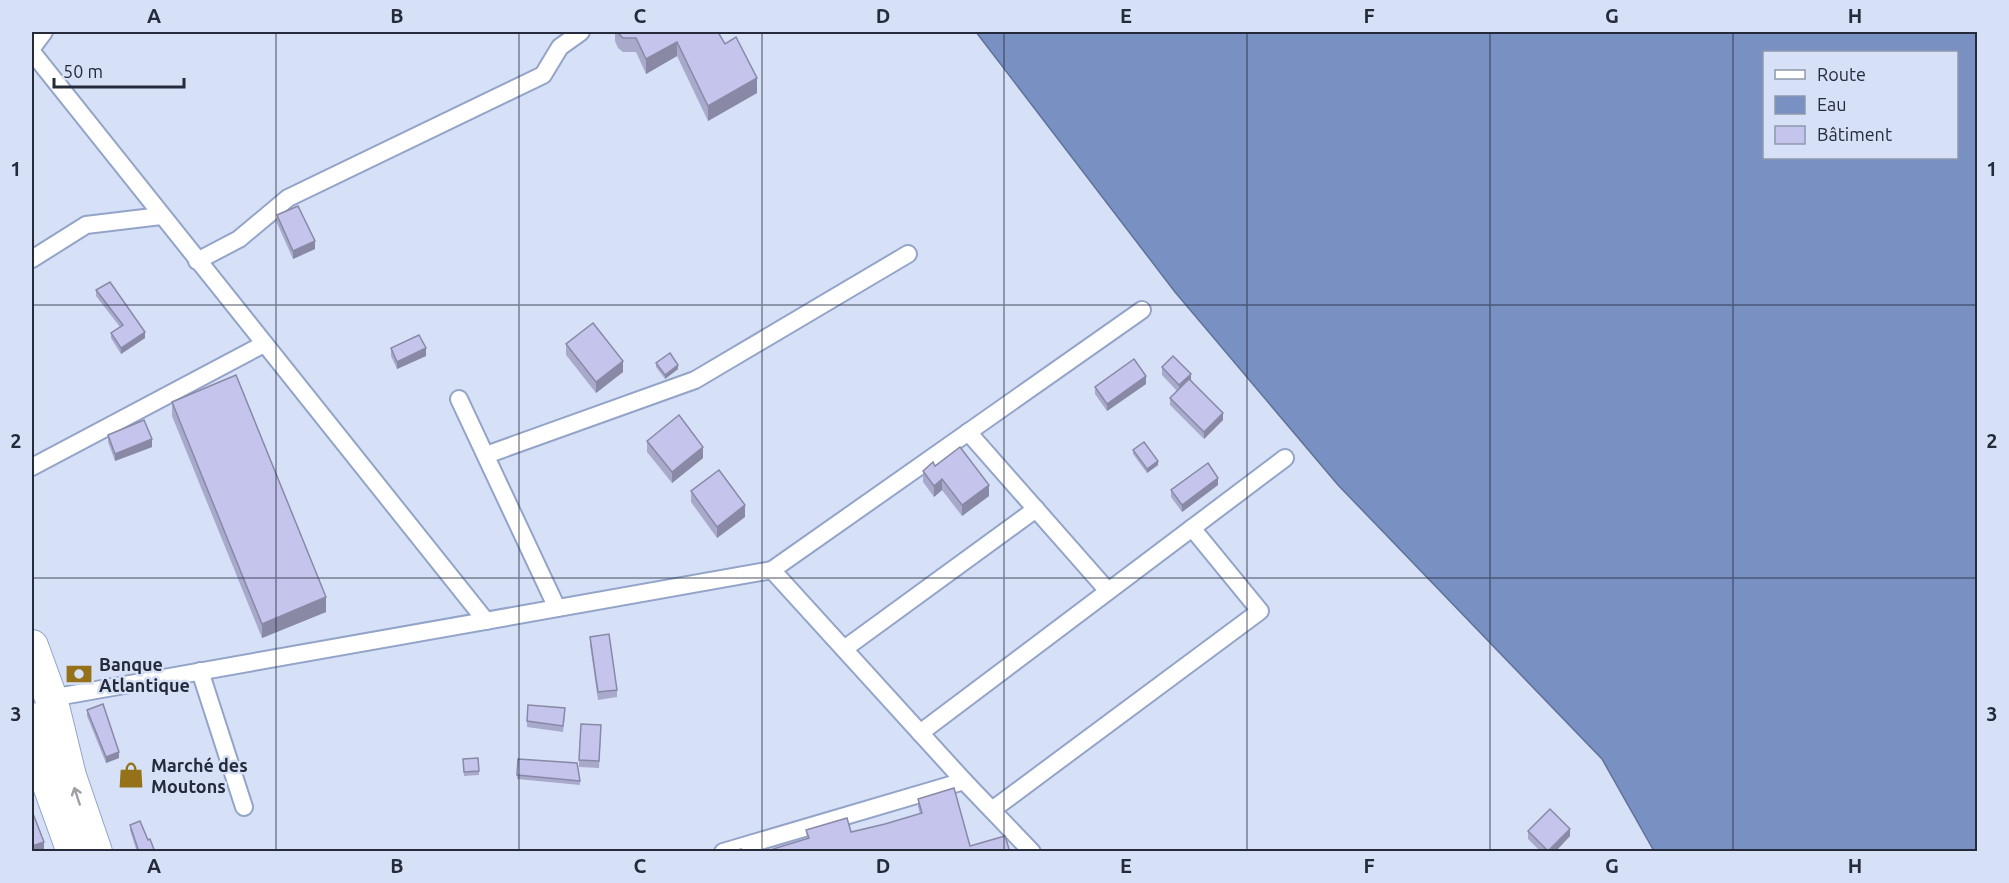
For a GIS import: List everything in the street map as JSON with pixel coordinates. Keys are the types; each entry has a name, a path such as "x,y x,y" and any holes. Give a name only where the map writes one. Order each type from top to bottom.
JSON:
{"highway":[{"path":"32,646 41,708 39,783 73,852"},
{"path":"41,708 70,776 96,852"}],"street":[{"path":"44,32 32,50 161,216 486,621"},
{"path":"197,261 239,239 288,198 543,75 560,47 581,32"},
{"path":"32,259 86,225 117,219 161,216"},
{"path":"486,455 695,380 908,254"},
{"path":"41,708 200,671 772,570 1142,310"},
{"path":"32,467 264,344"},
{"path":"459,399 557,608"},
{"path":"968,432 1108,591"},
{"path":"920,733 1285,458"},
{"path":"844,649 1036,509"},
{"path":"992,810 1260,611 1192,528"},
{"path":"772,570 964,781 1032,852"},
{"path":"200,671 244,807"},
{"path":"723,852 964,781"}],"water":[{"path":"976,32 1977,32 1977,851 1654,851 1602,759 1338,485 1175,292"}],"building":[{"path":"617,32 718,32 725,44 736,37 757,78 708,106 677,42 646,59 636,38 623,38"},
{"path":"298,206 315,241 293,251 277,215"},
{"path":"110,282 145,332 121,348 111,333 123,325 96,290"},
{"path":"593,323 623,361 596,382 566,344"},
{"path":"419,335 426,348 397,362 391,348"},
{"path":"670,353 678,365 665,375 656,363"},
{"path":"1173,356 1191,374 1179,385 1162,367"},
{"path":"1134,359 1146,376 1107,404 1095,387"},
{"path":"236,375 326,597 262,624 172,402"},
{"path":"1189,379 1223,413 1204,432 1170,398"},
{"path":"679,415 703,447 672,472 647,441"},
{"path":"144,420 152,439 115,454 108,435"},
{"path":"1144,442 1158,461 1147,469 1133,450"},
{"path":"960,447 989,485 962,505 942,479 934,486 923,471 933,462 935,466"},
{"path":"1208,463 1218,478 1182,505 1171,490"},
{"path":"719,470 745,505 717,527 691,491"},
{"path":"609,634 617,690 598,692 590,637"},
{"path":"103,704 119,752 106,757 87,710"},
{"path":"528,705 565,708 563,726 527,721"},
{"path":"581,724 601,725 599,761 579,760"},
{"path":"478,758 479,771 464,772 463,759"},
{"path":"518,759 577,763 580,781 517,775"},
{"path":"954,788 970,846 1005,836 1010,852 774,852 773,849 809,838 806,830 847,818 851,832 922,813 918,799"},
{"path":"1550,809 1570,829 1548,851 1528,831"},
{"path":"32,811 44,842 32,846"},
{"path":"140,821 155,852 139,852 130,825"}],"place":[{"name":"Banque Atlantique","path":"79,674"},
{"name":"Marché des Moutons","path":"131,775"}]}
